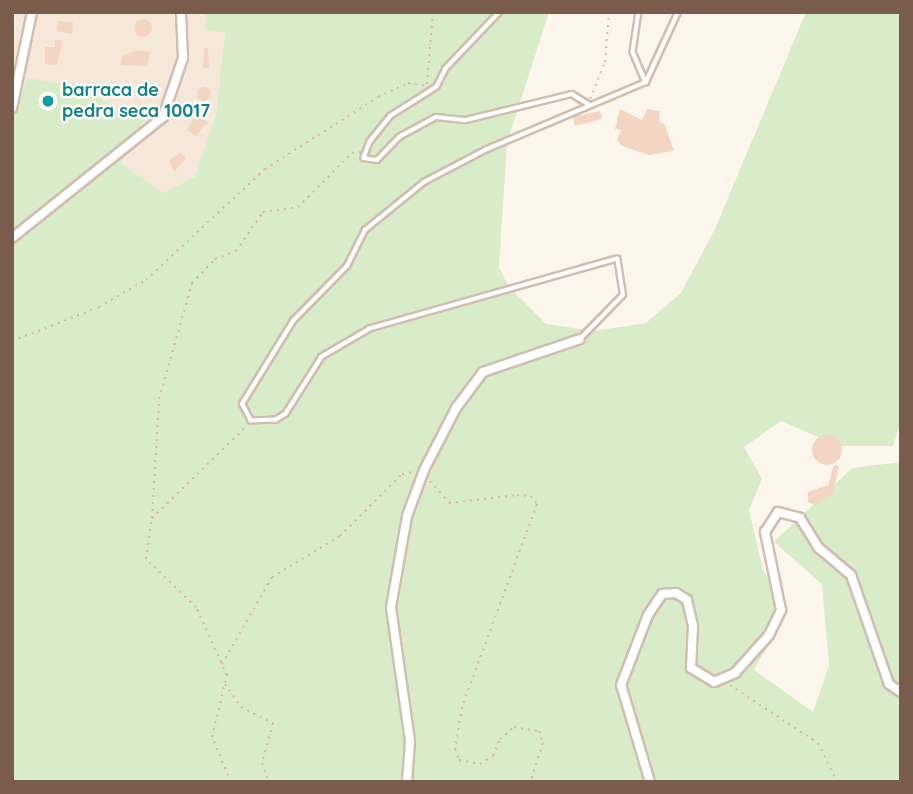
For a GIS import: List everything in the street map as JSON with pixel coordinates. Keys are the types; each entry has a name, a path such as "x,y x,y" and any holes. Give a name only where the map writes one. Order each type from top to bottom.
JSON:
{"street":[{"path":"12,108 32,12"},
{"path":"12,238 163,117 183,58 181,12"},
{"path":"407,782 410,741 391,607 407,516 424,470 461,400 483,372 580,340"},
{"path":"650,782 621,685 642,627 662,594 676,593 692,610 691,668 705,681 724,680 776,622 781,601 765,532 771,516 785,512 800,518 819,548 851,575 889,684 901,692"}],"lane":[{"path":"500,12 446,69 437,87 391,117 366,150 365,158 372,162 399,136 436,117 466,120 572,94 588,104"},
{"path":"639,12 633,52 646,82"},
{"path":"580,340 622,295 617,259 407,323 370,329 322,357 286,414 265,423 251,421 242,404 249,386 293,321 347,266 365,230 424,182 588,104 646,82 678,12"}],"path":[{"path":"427,86 433,12"},
{"path":"588,104 605,62 609,12"},
{"path":"12,341 99,307 146,280 265,169 378,97 408,83 437,87"},
{"path":"231,782 212,737 225,683 222,664 196,607 146,559 152,518 159,399 192,284 215,259 236,251 263,212 298,208 352,153 366,150"},
{"path":"152,518 251,421"},
{"path":"222,664 272,577 340,536 402,474 424,470 449,503 517,495 531,496 537,504 462,707 455,749 459,760 480,764 493,756 500,739 514,727 539,731 542,743 530,782"},
{"path":"724,680 818,743 837,782"},
{"path":"225,683 241,707 273,723 262,763 269,782"}],"shaded area":[{"path":"15,12 205,12 206,30 225,33 216,114 195,177 162,193 121,163 145,116 120,112 85,88 28,79 12,116"}],"green space":[{"path":"205,12 549,12 507,143 499,267 509,287 546,324 594,331 646,323 681,293 715,229 806,12 901,12 901,421 893,446 839,446 781,421 744,447 762,479 749,510 763,570 788,611 754,670 813,712 829,666 822,584 774,542 852,468 901,462 901,782 12,782 12,116 28,78 85,88 120,112 146,116 121,163 162,193 195,177 216,114 225,33 206,30"}],"building":[{"path":"143,19 149,22 152,28 149,34 143,37 137,34 134,28 137,22"},
{"path":"58,21 73,22 72,34 57,31"},
{"path":"55,40 63,40 57,65 45,64 45,47 55,47"},
{"path":"204,48 208,48 209,68 203,68"},
{"path":"137,50 150,52 147,66 121,65 122,57"},
{"path":"141,82 160,85 156,98 139,95"},
{"path":"204,87 209,89 209,99 204,101 199,99 197,94 199,89"},
{"path":"620,109 642,120 647,109 660,111 659,121 665,125 674,151 649,155 622,146 617,140 621,130 615,129"},
{"path":"600,111 602,119 575,126 573,117"},
{"path":"195,115 208,122 196,136 187,130"},
{"path":"181,153 186,158 174,172 169,160"},
{"path":"827,435 838,439 842,450 838,461 827,465 816,461 812,450 816,439"},
{"path":"834,465 839,466 833,494 815,505 808,502 808,492 828,485"}],"place":[{"name":"barraca de pedra seca 10017","path":"48,101"}]}
